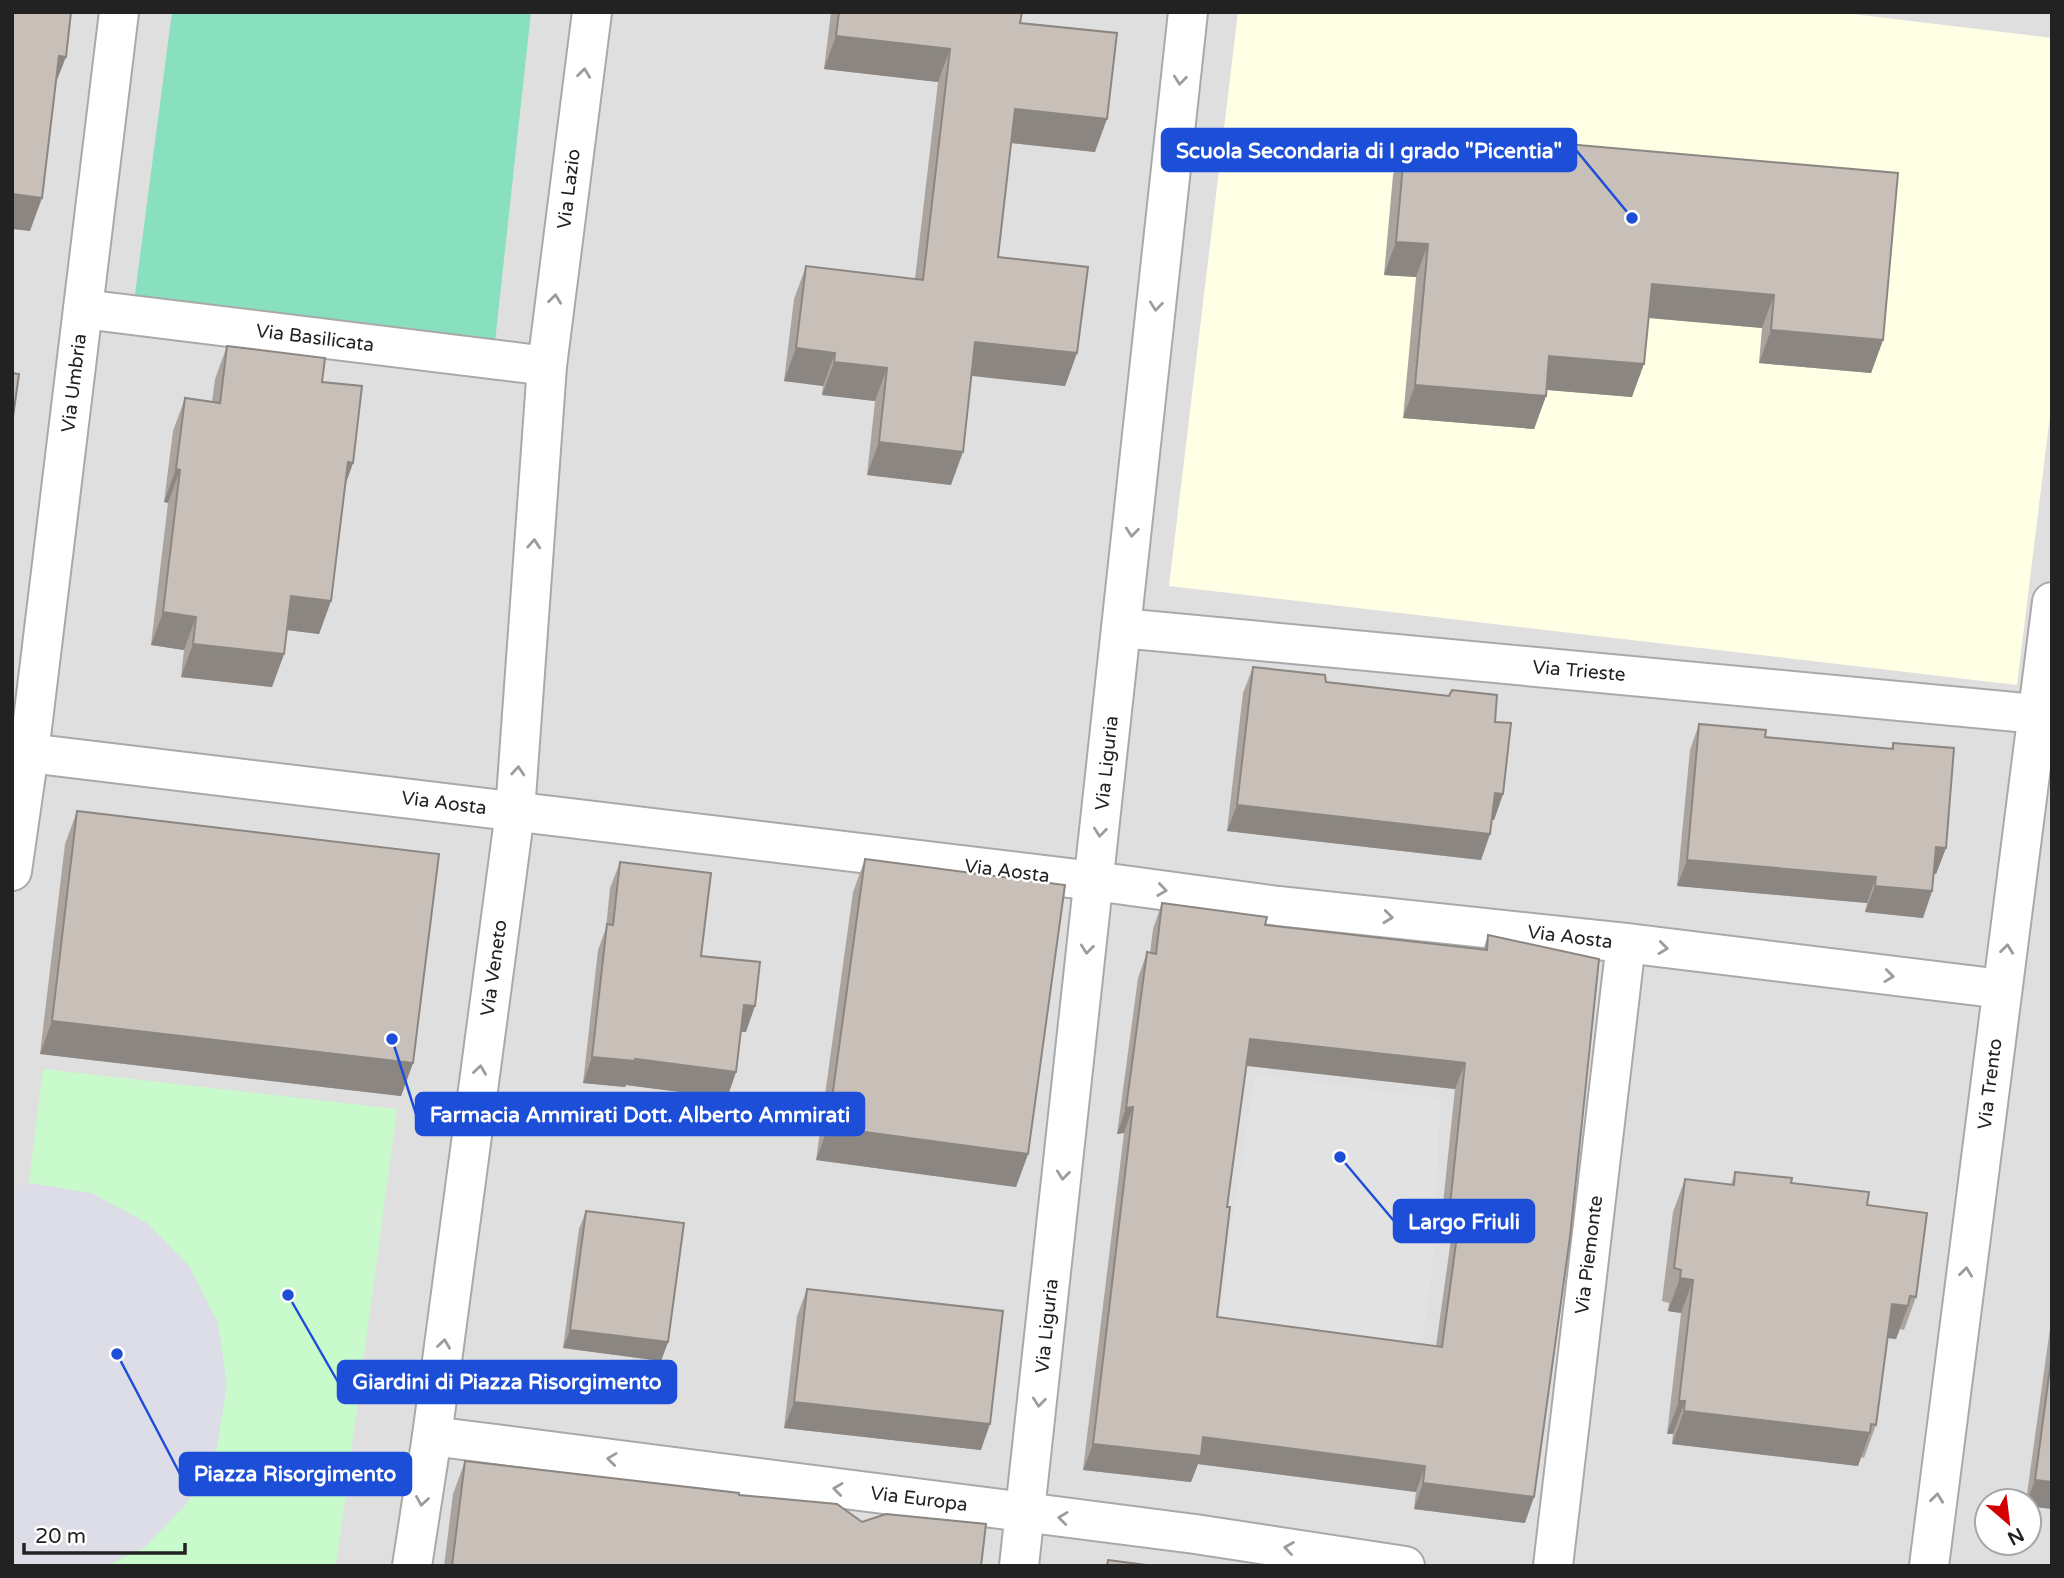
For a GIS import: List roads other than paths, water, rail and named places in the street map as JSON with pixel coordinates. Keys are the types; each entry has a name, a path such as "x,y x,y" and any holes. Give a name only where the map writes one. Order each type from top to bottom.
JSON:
{"street":[{"name":"Via Umbria","path":"12,872 21,752 83,309 119,12"},
{"name":"Via Lazio","path":"547,366 592,12"},
{"name":"Via Liguria","path":"1019,1566 1027,1513 1188,12"},
{"name":"Via Basilicata","path":"83,309 547,366"},
{"name":"Via Veneto","path":"412,1566 432,1436 515,812 547,366"},
{"name":"Via Trento","path":"1929,1566 2052,602"},
{"name":"Via Trieste","path":"1121,628 2037,714"},
{"name":"Via Aosta","path":"21,752 1094,881 1278,906 1626,943 2002,989"},
{"name":"Via Piemonte","path":"1553,1566 1626,943"},
{"name":"Via Europa","path":"432,1436 1195,1534 1405,1566"}],"place":[{"name":"Scuola Secondaria di I grado \"Picentia\"","path":"1632,218"},
{"name":"Farmacia Ammirati Dott. Alberto Ammirati","path":"392,1039"},
{"name":"Largo Friuli","path":"1340,1157"},
{"name":"Giardini di Piazza Risorgimento","path":"288,1295"},
{"name":"Piazza Risorgimento","path":"117,1354"}]}
